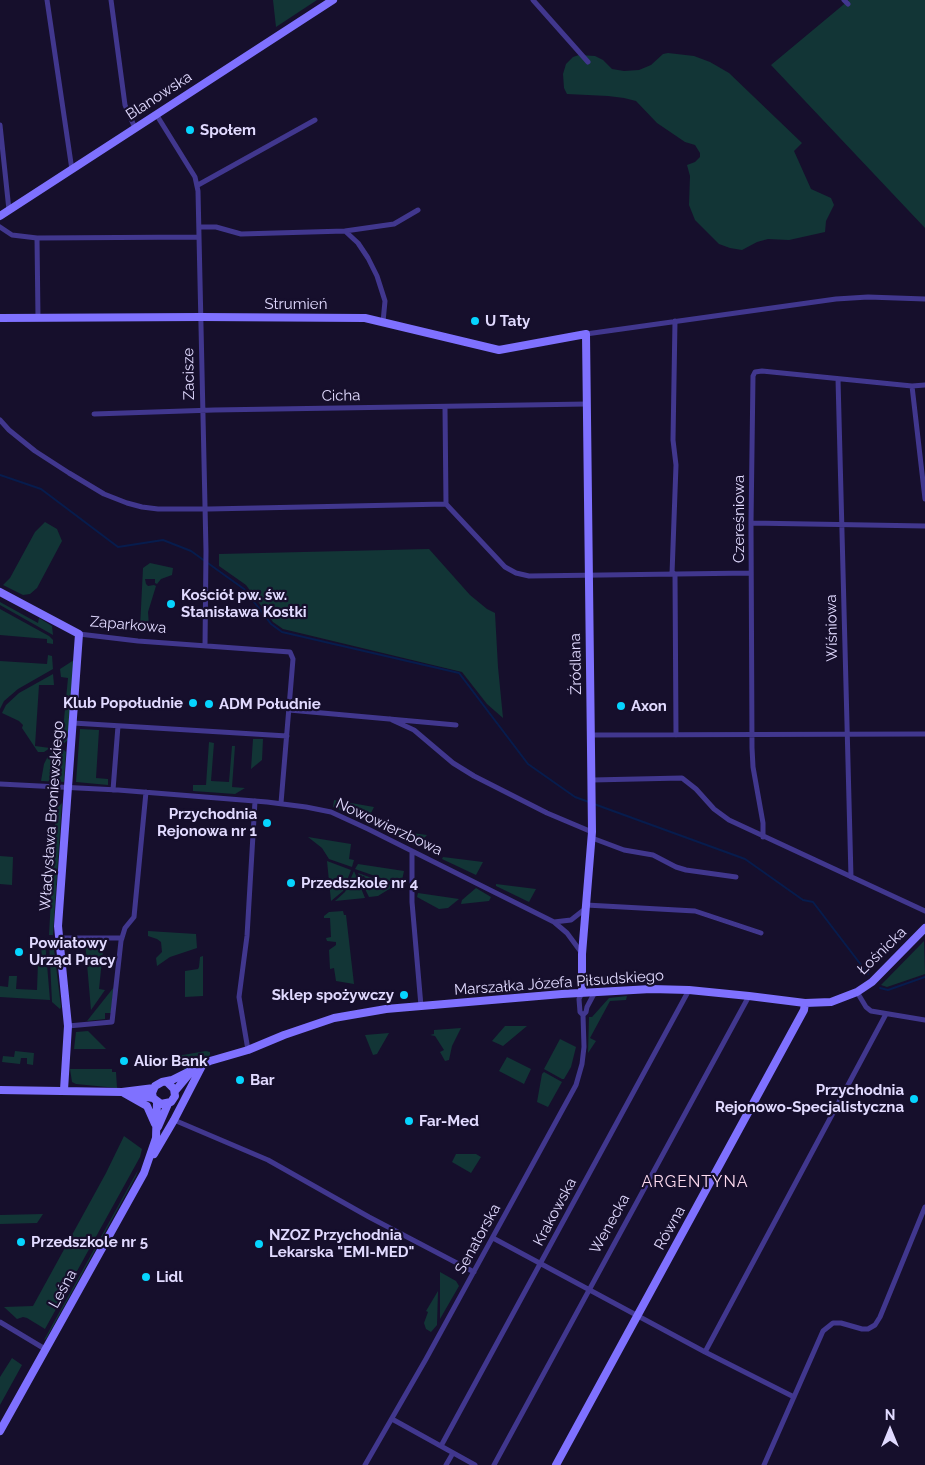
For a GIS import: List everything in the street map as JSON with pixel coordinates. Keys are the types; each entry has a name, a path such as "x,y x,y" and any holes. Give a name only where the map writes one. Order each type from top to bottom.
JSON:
{"street":[{"path":"47,0 72,170"},
{"path":"111,0 125,105 135,128"},
{"name":"Blanowska","path":"0,216 333,0"},
{"path":"533,0 588,62"},
{"name":"Zacisze","path":"156,114 198,185 206,551 205,646"},
{"path":"198,185 315,120"},
{"path":"0,124 9,210"},
{"path":"199,227 216,228 241,234 345,231 394,224 418,210"},
{"path":"0,227 12,235 37,238 199,237"},
{"path":"345,231 358,243 377,276 385,301 383,322"},
{"path":"37,238 38,318"},
{"path":"586,334 836,299 868,297 925,299"},
{"name":"Strumień","path":"0,318 356,318 383,322 499,350 586,334"},
{"path":"675,321 673,440 676,464 674,574 676,735"},
{"name":"Źródlana","path":"582,992 582,954 592,835 586,334"},
{"name":"Czereśniowa","path":"763,836 763,822 753,767 752,735 751,523 753,376 755,372 766,371 912,386 925,385"},
{"name":"Wiśniowa","path":"838,378 851,877"},
{"path":"912,386 925,499"},
{"name":"Cicha","path":"94,414 587,404"},
{"path":"445,408 446,504 505,567 516,573 529,576 589,576 751,572"},
{"path":"0,420 9,430 35,451 104,494 127,504 142,507 204,509 446,504"},
{"path":"751,523 925,526"},
{"name":"Zaparkowa","path":"0,592 79,634 205,646 286,651 292,655 289,710"},
{"name":"Władysława Broniewskiego","path":"64,1090 68,1026 58,938 79,634"},
{"path":"281,803 289,710 456,725"},
{"path":"390,719 414,730 453,763 474,776 618,848 653,855 686,870 736,877"},
{"path":"73,723 287,736"},
{"path":"113,790 118,726"},
{"path":"591,736 925,734"},
{"path":"592,780 682,778 687,780 722,816 925,911"},
{"name":"Nowowierzbowa","path":"0,784 146,792 281,803 331,812 368,828 412,852 554,922 567,933 582,954"},
{"path":"68,1026 112,1022 122,938 125,928 134,917 146,792"},
{"path":"248,1050 239,997 247,936 255,801"},
{"path":"412,852 412,902 420,1006"},
{"path":"554,922 571,920 586,907 695,911 761,933"},
{"name":"Łośnicka","path":"857,992 872,982 925,928"},
{"path":"58,938 122,938"},
{"name":"Marszałka Józefa Piłsudskiego","path":"167,1082 203,1064 248,1050 284,1035 334,1018 373,1010 582,992 651,989 689,990 805,1003 831,1002 857,992"},
{"name":"Krakowska","path":"441,1446 689,990"},
{"path":"582,992 586,999 587,1007"},
{"name":"Senatorska","path":"582,992 579,999 580,1012 583,1015"},
{"name":"Senatorska","path":"365,1465 493,1238 576,1085 582,1064 583,1015 595,992"},
{"path":"857,992 866,1007 871,1011 925,1020"},
{"name":"Wenecka","path":"494,1465 749,996"},
{"name":"Równa","path":"556,1465 804,1010 805,1003"},
{"path":"705,1352 886,1014"},
{"path":"150,1160 161,1144 203,1064"},
{"path":"122,1092 168,1104 173,1099 175,1091 192,1070"},
{"path":"0,1090 122,1092 154,1088 158,1084 167,1082 172,1085 175,1091"},
{"path":"154,1088 155,1100"},
{"path":"122,1092 147,1106 156,1129"},
{"name":"Leśna","path":"0,1431 144,1173 150,1160 156,1129 155,1100"},
{"name":"Leśna","path":"156,1129 168,1104"},
{"path":"174,1120 268,1160 369,1217 474,1272"},
{"path":"764,1465 823,1331 828,1325 842,1323 862,1330 874,1325 880,1317 925,1207"},
{"path":"493,1238 705,1352 794,1397"},
{"path":"0,1322 45,1349"},
{"path":"392,1419 475,1465"},
{"path":"446,1465 453,1453"}],"green space":[{"path":"273,0 317,0 276,27"},
{"path":"849,0 925,0 925,228 771,65"},
{"path":"663,54 694,56 710,62 729,73 802,143 794,151 811,189 831,198 834,205 826,221 825,232 789,240 768,239 757,242 742,250 719,244 695,220 689,205 690,176 687,165 695,162 700,157 700,153 695,145 685,142 657,123 636,101 608,96 567,94 564,88 563,74 566,64 573,57 579,55 595,56 603,60 612,69 624,71 639,70 651,65"},
{"path":"45,522 57,529 62,541 37,588 30,594 23,595 3,585 10,578 35,532"},
{"path":"429,549 470,595 495,613 503,718 487,704 462,672 283,629 273,622 246,585 219,566 219,554"},
{"path":"150,563 173,568 172,575 161,579 157,584 155,579 145,579 148,586 156,586 148,612 149,626 146,631 141,632 143,568"},
{"path":"0,602 38,623 39,618 52,626 53,635 0,605"},
{"path":"0,609 49,636 53,640 53,644 47,643 47,639 0,635"},
{"path":"48,655 52,656 53,669 18,689 4,701 0,709 0,661 47,664"},
{"path":"74,660 68,740 63,744 58,740 62,740 68,678 61,677 60,669"},
{"path":"53,674 54,685 39,685 35,746 50,748 44,752 38,752 22,728 23,725 2,713 6,705 19,693"},
{"path":"80,729 99,730 96,778 108,779 108,785 76,782"},
{"path":"253,739 263,739 262,760 251,769"},
{"path":"209,742 214,743 211,781 229,782 232,746 235,746 232,787 245,788 235,794 193,791 193,785 206,785"},
{"path":"56,749 66,752 64,782 41,781 44,764 48,756"},
{"path":"334,800 374,807 367,821 333,807"},
{"path":"62,803 53,935 49,935 56,809"},
{"path":"388,830 427,835 417,846 388,832"},
{"path":"308,837 351,844 349,859 354,860 352,867 329,859 322,848"},
{"path":"0,856 13,857 12,885 0,884"},
{"path":"443,857 483,862 476,875 442,859"},
{"path":"327,861 351,870 343,891 331,901"},
{"path":"358,864 404,871 401,885 355,869"},
{"path":"354,871 365,898 335,901 345,892"},
{"path":"358,873 394,886 378,896 369,897 365,889 369,887 364,876 360,877"},
{"path":"496,884 536,889 529,902 496,886"},
{"path":"476,888 491,897 489,901 461,904 462,900"},
{"path":"418,893 459,899 448,908 439,909 417,897"},
{"path":"343,911 344,915 346,915 354,984 336,981 334,968 330,969 329,950 336,945 336,942 327,941 326,938 331,937 330,918 324,918 324,916 329,912"},
{"path":"148,931 196,934 197,948 170,957 157,966 156,958 162,952 161,942 148,936"},
{"path":"42,940 45,941 50,1000 0,997 0,986 8,987 9,976 17,976 16,989 37,990 38,962 41,961"},
{"path":"49,941 53,941 60,1009 52,1002"},
{"path":"85,941 104,941 99,989 105,990 91,1010"},
{"path":"924,941 925,974 887,987 881,985"},
{"path":"203,956 203,996 185,997 185,971 198,969 200,957"},
{"path":"114,987 111,1013 105,1013 105,1019 87,1021"},
{"path":"627,996 626,1000 610,1001 590,1038 596,1041 588,1053 589,1017 592,1017 609,998"},
{"path":"505,1026 527,1026 503,1046 492,1041"},
{"path":"461,1028 452,1046 449,1060 445,1061 440,1052 444,1050 435,1036 430,1035 434,1034 434,1030"},
{"path":"88,1031 106,1049 74,1049 76,1032"},
{"path":"389,1033 377,1054 373,1055 365,1035"},
{"path":"560,1039 576,1047 571,1067 564,1079 544,1069"},
{"path":"15,1051 34,1053 33,1065 27,1064 27,1058 21,1058 20,1064 2,1062 3,1056 14,1057"},
{"path":"210,1052 210,1055 185,1070 178,1062 177,1056"},
{"path":"507,1057 531,1069 524,1084 499,1071"},
{"path":"70,1069 112,1069 112,1072 116,1072 117,1088 76,1084 72,1082"},
{"path":"544,1072 562,1082 548,1107 537,1102"},
{"path":"124,1136 142,1149 140,1157 45,1329 27,1318 17,1319 4,1307 33,1306 106,1173"},
{"path":"456,1154 476,1154 481,1157 471,1173 452,1162"},
{"path":"138,1170 46,1339 44,1340"},
{"path":"43,1214 37,1223 0,1224 0,1215"},
{"path":"440,1272 456,1281 459,1286 440,1319"},
{"path":"438,1291 437,1325 431,1332 426,1329 424,1323 428,1312 426,1311"},
{"path":"12,1358 22,1365 0,1405 0,1377"}],"waterway":[{"path":"0,475 41,489 118,547 163,540 191,551 244,589 271,624 282,632 459,673 528,764 575,797 589,802"},
{"path":"594,804 745,859 803,900 813,902 868,974"},
{"path":"880,988 888,990 925,977"}],"place":[{"name":"Społem","path":"190,130"},
{"name":"U Taty","path":"475,321"},
{"name":"Kościół pw. św. Stanisława Kostki","path":"171,604"},
{"name":"Klub Popołudnie","path":"193,703"},
{"name":"ADM Południe","path":"209,704"},
{"name":"Axon","path":"621,706"},
{"name":"Przychodnia Rejonowa nr 1","path":"267,823"},
{"name":"Przedszkole nr 4","path":"291,883"},
{"name":"Powiatowy Urząd Pracy","path":"19,952"},
{"name":"Sklep spożywczy","path":"404,995"},
{"name":"Alior Bank","path":"124,1061"},
{"name":"Bar","path":"240,1080"},
{"name":"Przychodnia Rejonowo-Specjalistyczna","path":"914,1099"},
{"name":"Far-Med","path":"409,1121"},
{"name":"Przedszkole nr 5","path":"21,1242"},
{"name":"NZOZ Przychodnia Lekarska \"EMI-MED\"","path":"259,1244"},
{"name":"Lidl","path":"146,1277"}],"district":[{"name":"ARGENTYNA","path":"695,1182"}]}
